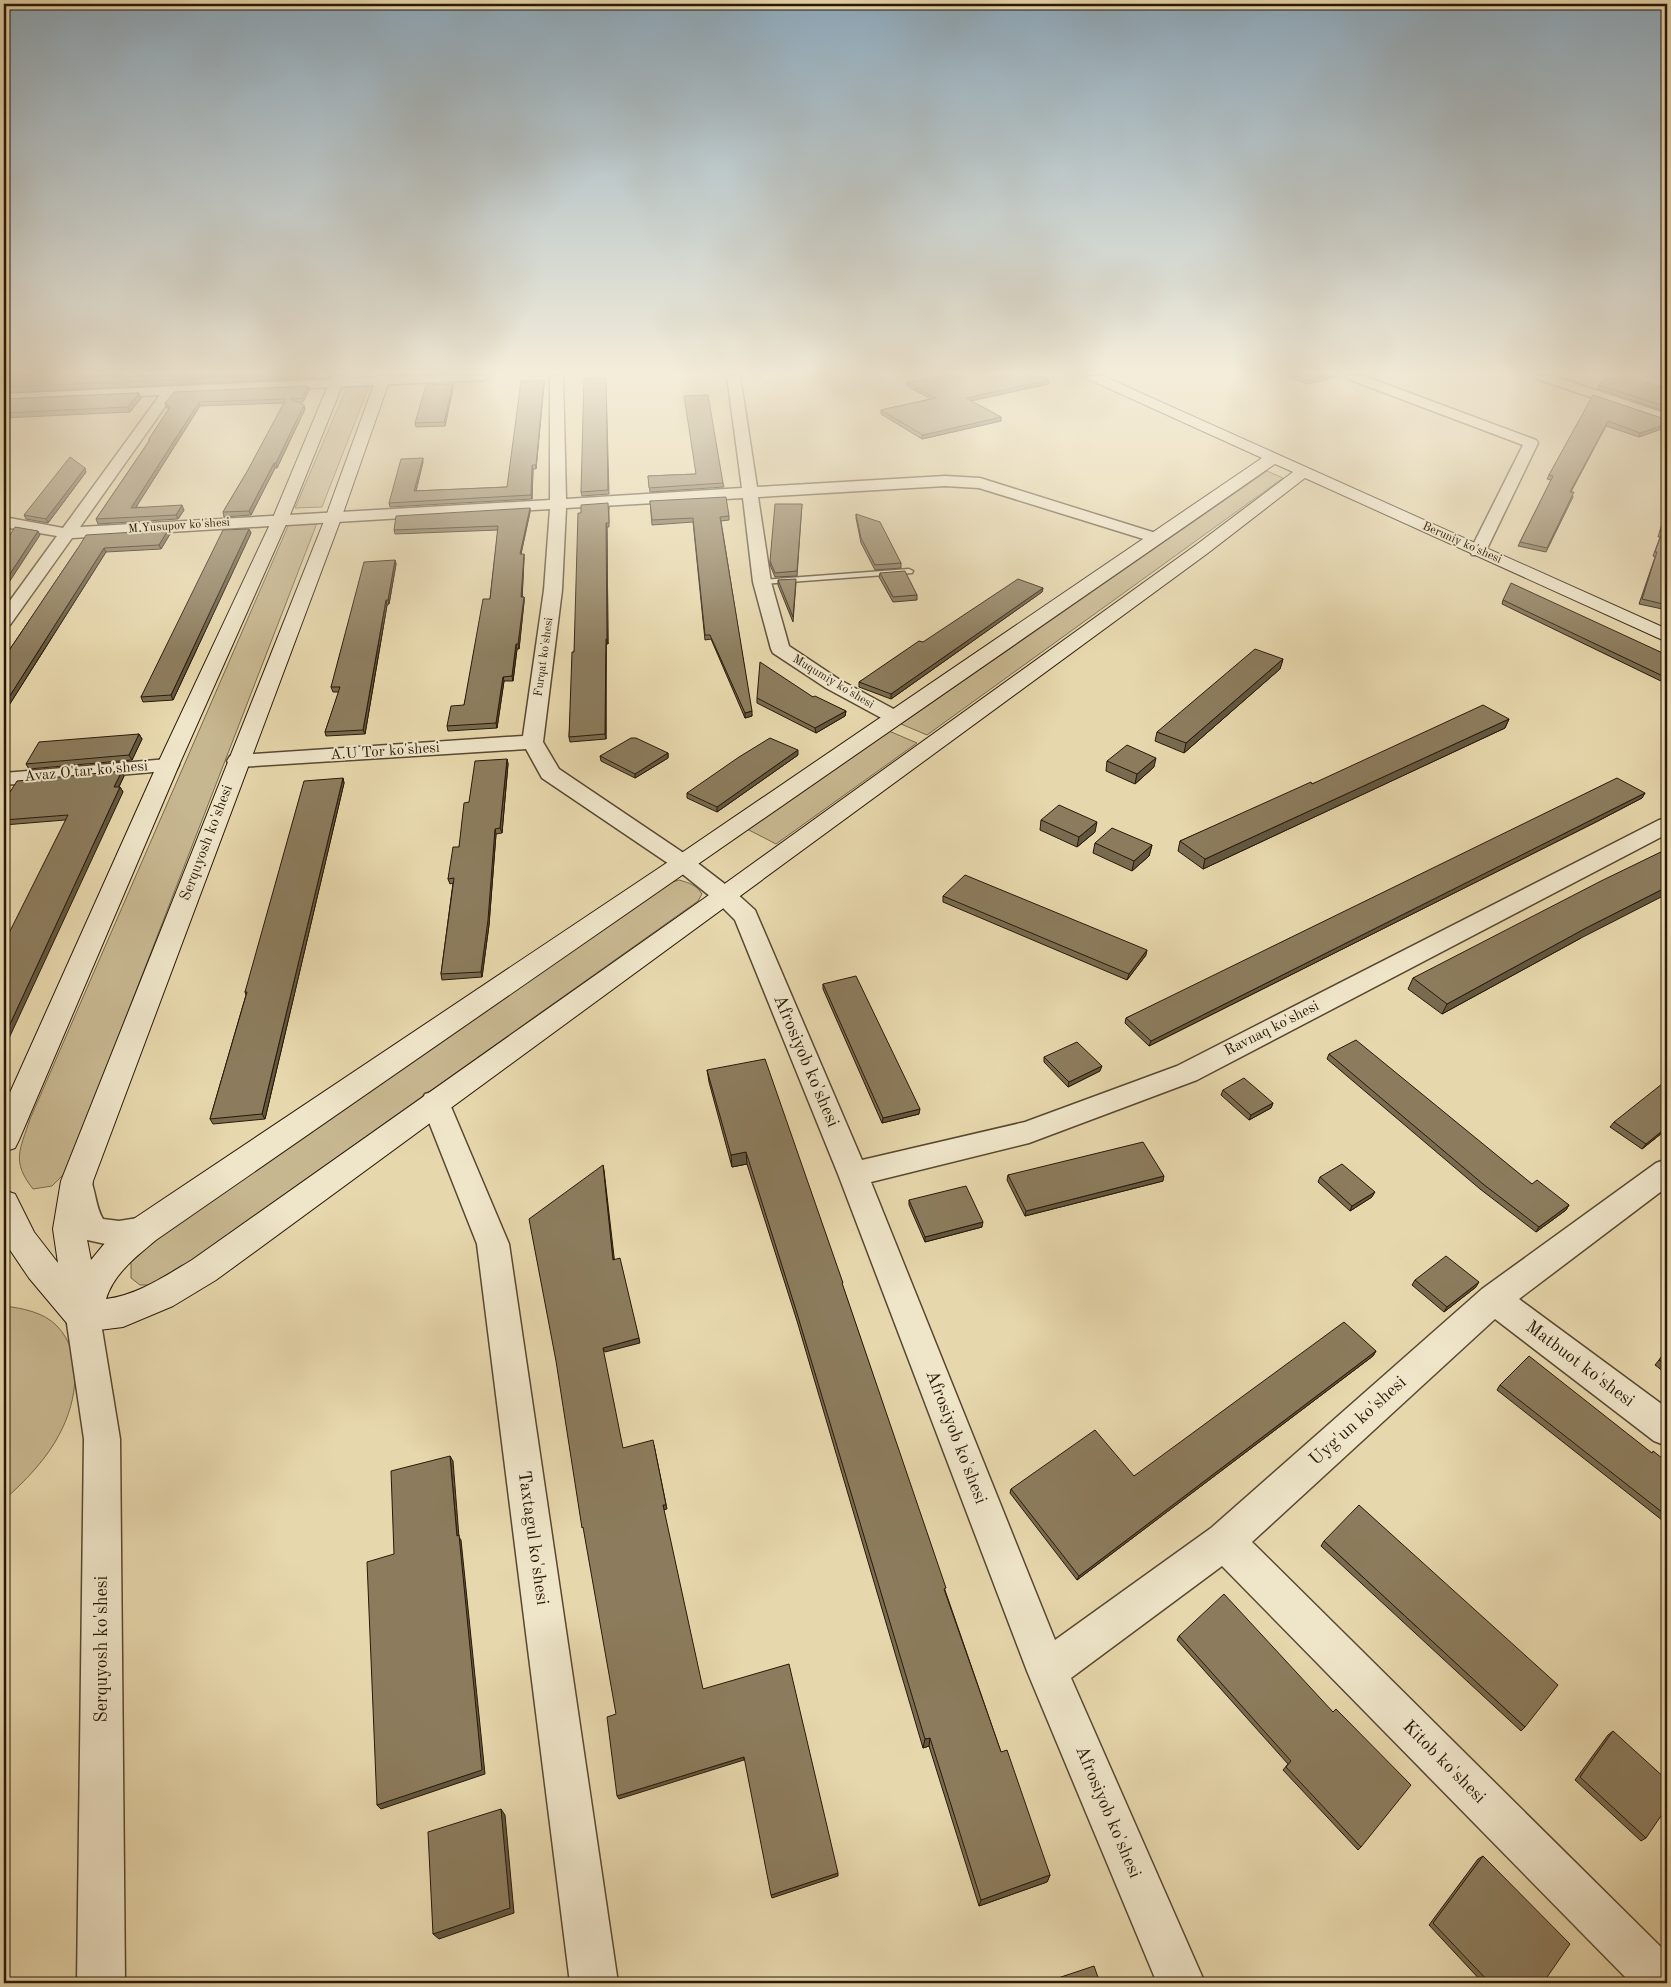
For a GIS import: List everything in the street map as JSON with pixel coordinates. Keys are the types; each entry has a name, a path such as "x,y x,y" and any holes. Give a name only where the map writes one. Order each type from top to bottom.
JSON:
{"street":[{"path":"4,621 113,469"},
{"path":"4,1140 168,765 280,520 301,469"},
{"name":"Serquyosh ko'shesi","path":"101,1983 102,1439 68,1229 77,1181 351,469"},
{"name":"Furqat ko'shesi","path":"532,742 553,590 558,504 557,469"},
{"name":"Muqumiy ko'shesi","path":"747,469 762,582 780,649 833,684 894,717"},
{"path":"83,1316 96,1279 117,1253 144,1230 683,864 1257,469"},
{"name":"Beruniy ko'shesi","path":"1296,469 1667,636"},
{"path":"1478,551 1518,469"},
{"path":"83,1316 123,1312 161,1296 204,1270 435,1102 725,896 934,742 1202,549 1303,472"},
{"name":"M.Yusupov ko'shesi","path":"4,522 66,533 945,481 980,483 1156,538"},
{"path":"532,742 550,773 683,864"},
{"name":"A.U Tor ko'shesi","path":"238,761 532,742"},
{"name":"Avaz O'tar ko'shesi","path":"4,779 168,765"},
{"name":"Ravnaq ko'shesi","path":"853,1174 1028,1132 1187,1073 1667,825"},
{"name":"Afrosiyob ko'shesi","path":"683,864 725,896 746,916 853,1174 1047,1671 1181,1983"},
{"name":"Taxtagul ko'shesi","path":"435,1102 493,1244 594,1983"},
{"name":"Uyg'un ko'shesi","path":"1047,1671 1224,1541 1494,1299 1667,1171"},
{"path":"77,1181 85,1218 94,1230 119,1234 144,1230"},
{"path":"4,1204 21,1241 83,1316"},
{"name":"Matbuot ko'shesi","path":"1494,1299 1667,1429"},
{"name":"Kitob ko'shesi","path":"1224,1541 1664,1983"}],"lane":[{"path":"762,582 909,572"}],"shaded area":[{"path":"312,469 337,469 322,507 295,508"},
{"path":"1267,471 1283,478 927,735 901,724"},
{"path":"317,523 66,1172 52,1186 33,1189 22,1171 20,1163 21,1147 30,1119 289,524"},
{"path":"889,731 917,743 776,844 747,829"},
{"path":"679,880 692,885 700,891 702,894 698,901 165,1279 151,1285 140,1285 131,1278 131,1261 138,1252 669,883"},
{"path":"4,1306 39,1314 57,1326 66,1337 71,1350 75,1378 74,1392 66,1420 55,1443 35,1469 4,1500"}],"building":[{"path":"61,469 84,469 46,519 24,515"},
{"path":"130,469 156,469 131,508 182,505 176,515 96,519"},
{"path":"271,469 249,511 223,512 248,470"},
{"path":"398,469 420,469 414,491 507,487 509,469 532,469 531,495 389,503"},
{"path":"582,469 608,469 608,490 581,492"},
{"path":"695,469 721,469 723,483 649,488 648,476 696,474"},
{"path":"1552,469 1582,469 1570,492 1574,492 1547,548 1520,542 1553,476 1549,475"},
{"path":"726,497 729,516 720,517 752,711 745,713 710,635 705,635 693,518 652,520 650,501"},
{"path":"608,503 609,523 606,523 607,639 605,734 569,737 572,652 574,652 578,513 581,513 581,505"},
{"path":"775,504 802,504 797,571 775,573 770,561"},
{"path":"530,508 520,554 524,554 521,597 524,597 518,644 516,644 512,676 503,677 496,723 447,726 451,706 464,705 483,599 490,599 498,526 394,530 396,516"},
{"path":"1667,509 1667,605 1642,599 1657,552 1655,552 1662,533 1660,532"},
{"path":"856,514 880,522 901,563 875,565 861,538"},
{"path":"15,527 38,531 4,583 4,544"},
{"path":"249,529 171,695 141,697 223,530"},
{"path":"168,530 159,545 104,548 4,705 4,658 86,535"},
{"path":"395,560 363,730 325,732 340,687 331,687 364,562"},
{"path":"905,571 917,595 893,597 880,573"},
{"path":"796,579 793,617 778,580"},
{"path":"1018,579 1043,588 891,694 859,682 919,641 923,642"},
{"path":"1511,583 1667,655 1667,678 1503,600"},
{"path":"1255,649 1283,659 1186,743 1157,732"},
{"path":"760,662 813,697 815,696 846,711 815,728 757,698"},
{"path":"1483,705 1509,719 1205,859 1180,841 1311,782 1312,784"},
{"path":"139,734 129,755 26,764 39,742"},
{"path":"631,738 636,738 668,753 635,774 600,756"},
{"path":"770,738 798,750 717,807 687,793 739,757"},
{"path":"1127,745 1156,758 1137,774 1107,761"},
{"path":"507,759 500,828 495,829 488,920 481,972 441,974 454,878 448,879 453,847 459,847 464,803 469,802 475,761"},
{"path":"122,771 114,787 120,787 4,1037 4,943 68,815 4,820 4,792 10,792 17,781"},
{"path":"343,778 262,1114 210,1119 247,992 245,992 304,781"},
{"path":"1617,778 1645,793 1151,1041 1126,1018"},
{"path":"1059,805 1097,822 1079,837 1041,820"},
{"path":"1112,828 1152,845 1134,861 1095,843"},
{"path":"1667,849 1667,887 1586,928 1447,1004 1413,978 1601,881"},
{"path":"965,875 1147,950 1129,974 943,896"},
{"path":"856,976 920,1109 883,1118 823,984"},
{"path":"1356,1040 1532,1184 1537,1180 1569,1205 1539,1227 1483,1184 1329,1054"},
{"path":"1077,1042 1102,1066 1069,1082 1044,1057"},
{"path":"765,1059 843,1283 946,1588 944,1589 1001,1752 1007,1750 1050,1875 981,1900 930,1738 925,1739 796,1310 746,1152 731,1155 707,1070"},
{"path":"1244,1078 1273,1103 1251,1115 1223,1090"},
{"path":"1667,1080 1667,1127 1646,1144 1614,1122"},
{"path":"1143,1142 1164,1176 1026,1211 1008,1175"},
{"path":"1342,1164 1375,1192 1352,1206 1320,1177"},
{"path":"603,1165 613,1260 620,1258 639,1338 603,1348 623,1448 653,1440 666,1505 663,1505 703,1689 789,1664 838,1873 771,1895 744,1757 617,1796 607,1717 616,1714 582,1528 556,1361 529,1219"},
{"path":"966,1186 983,1222 925,1237 909,1200"},
{"path":"1446,1256 1479,1282 1447,1307 1415,1280"},
{"path":"1344,1322 1376,1351 1079,1576 1011,1489 1095,1430 1134,1476"},
{"path":"1667,1350 1667,1366 1659,1360"},
{"path":"1529,1356 1652,1453 1653,1451 1667,1462 1667,1516 1500,1385"},
{"path":"450,1456 482,1770 377,1805 367,1562 394,1554 391,1471"},
{"path":"1359,1505 1558,1685 1525,1727 1324,1541"},
{"path":"1224,1594 1333,1712 1336,1709 1411,1785 1361,1847 1286,1767 1291,1761 1179,1636"},
{"path":"1613,1731 1667,1780 1667,1807 1646,1838 1580,1777"},
{"path":"501,1809 510,1908 433,1934 428,1832"},
{"path":"1483,1856 1570,1944 1543,1983 1490,1983 1433,1923"},
{"path":"1094,1966 1100,1983 1043,1983"}]}
